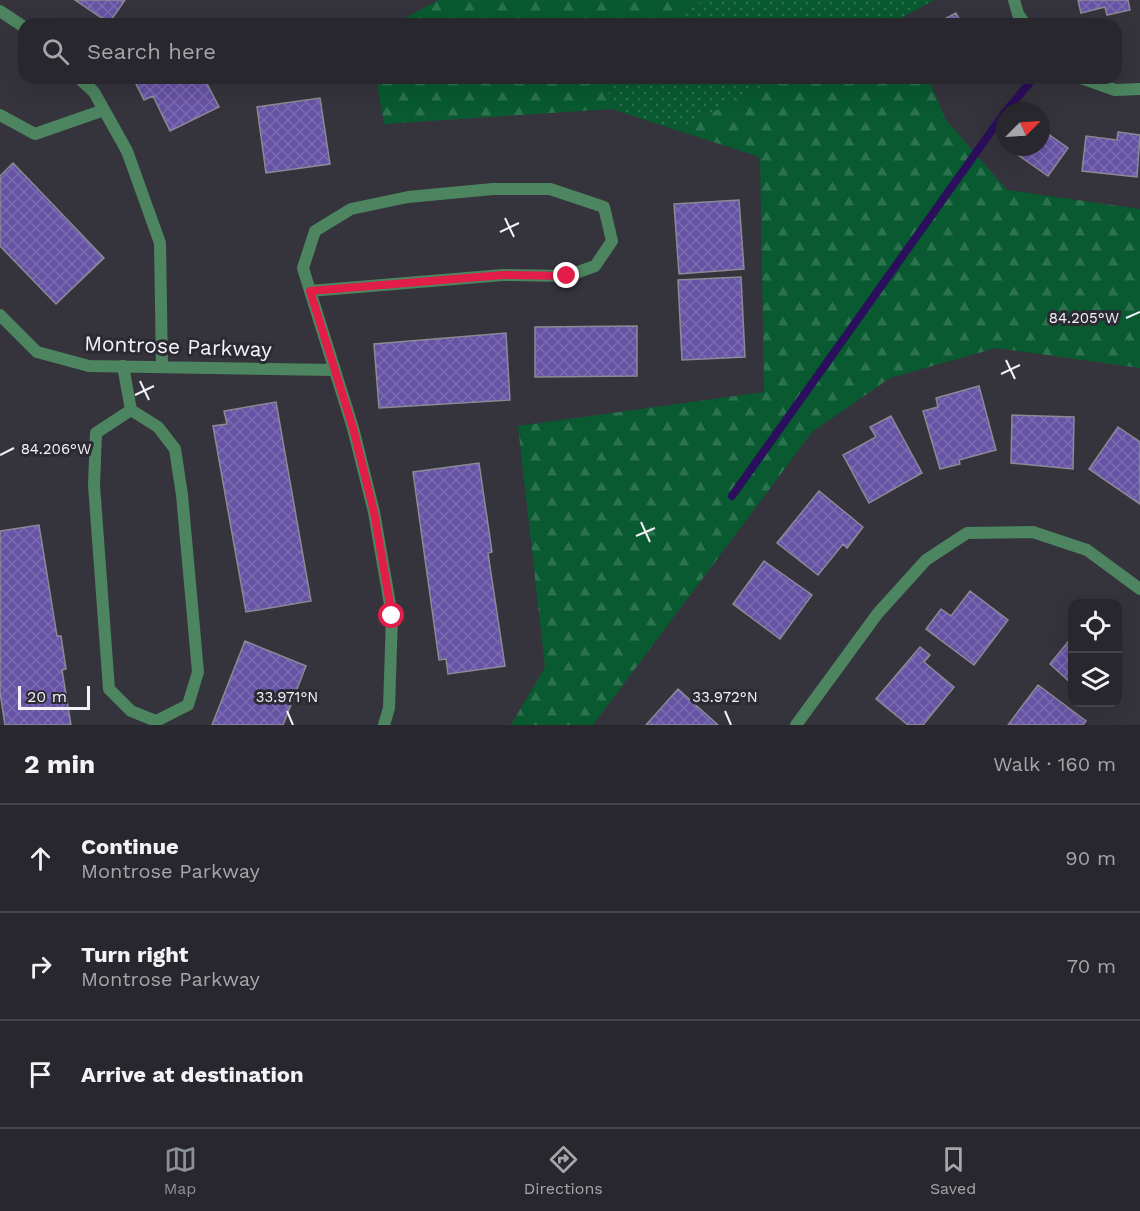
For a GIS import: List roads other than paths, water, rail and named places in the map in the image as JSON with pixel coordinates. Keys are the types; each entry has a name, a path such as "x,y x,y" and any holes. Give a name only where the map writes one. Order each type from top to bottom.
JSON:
{"street":[{"path":"1014,0 1021,18"},
{"path":"0,11 18,23"},
{"path":"85,84 94,92 127,151 160,243 162,367"},
{"path":"1098,84 1115,90 1140,89"},
{"path":"0,115 36,134 104,110"},
{"path":"310,291 503,275 567,276 595,266 612,241 604,207 549,189 493,189 408,197 351,209 315,231 303,268 310,291 353,428 374,512 392,616 389,708 384,725"},
{"name":"Montrose Parkway","path":"0,315 37,352 89,366 335,370"},
{"path":"123,366 131,410 158,427 175,449 182,495 198,672 188,705 156,721 131,711 109,689 94,485 96,433 131,410"},
{"path":"796,725 878,613 926,560 967,533 1033,532 1087,550 1140,589"}],"waterway":[{"path":"1014,102 1029,84"},
{"path":"732,496 996,125"}]}
